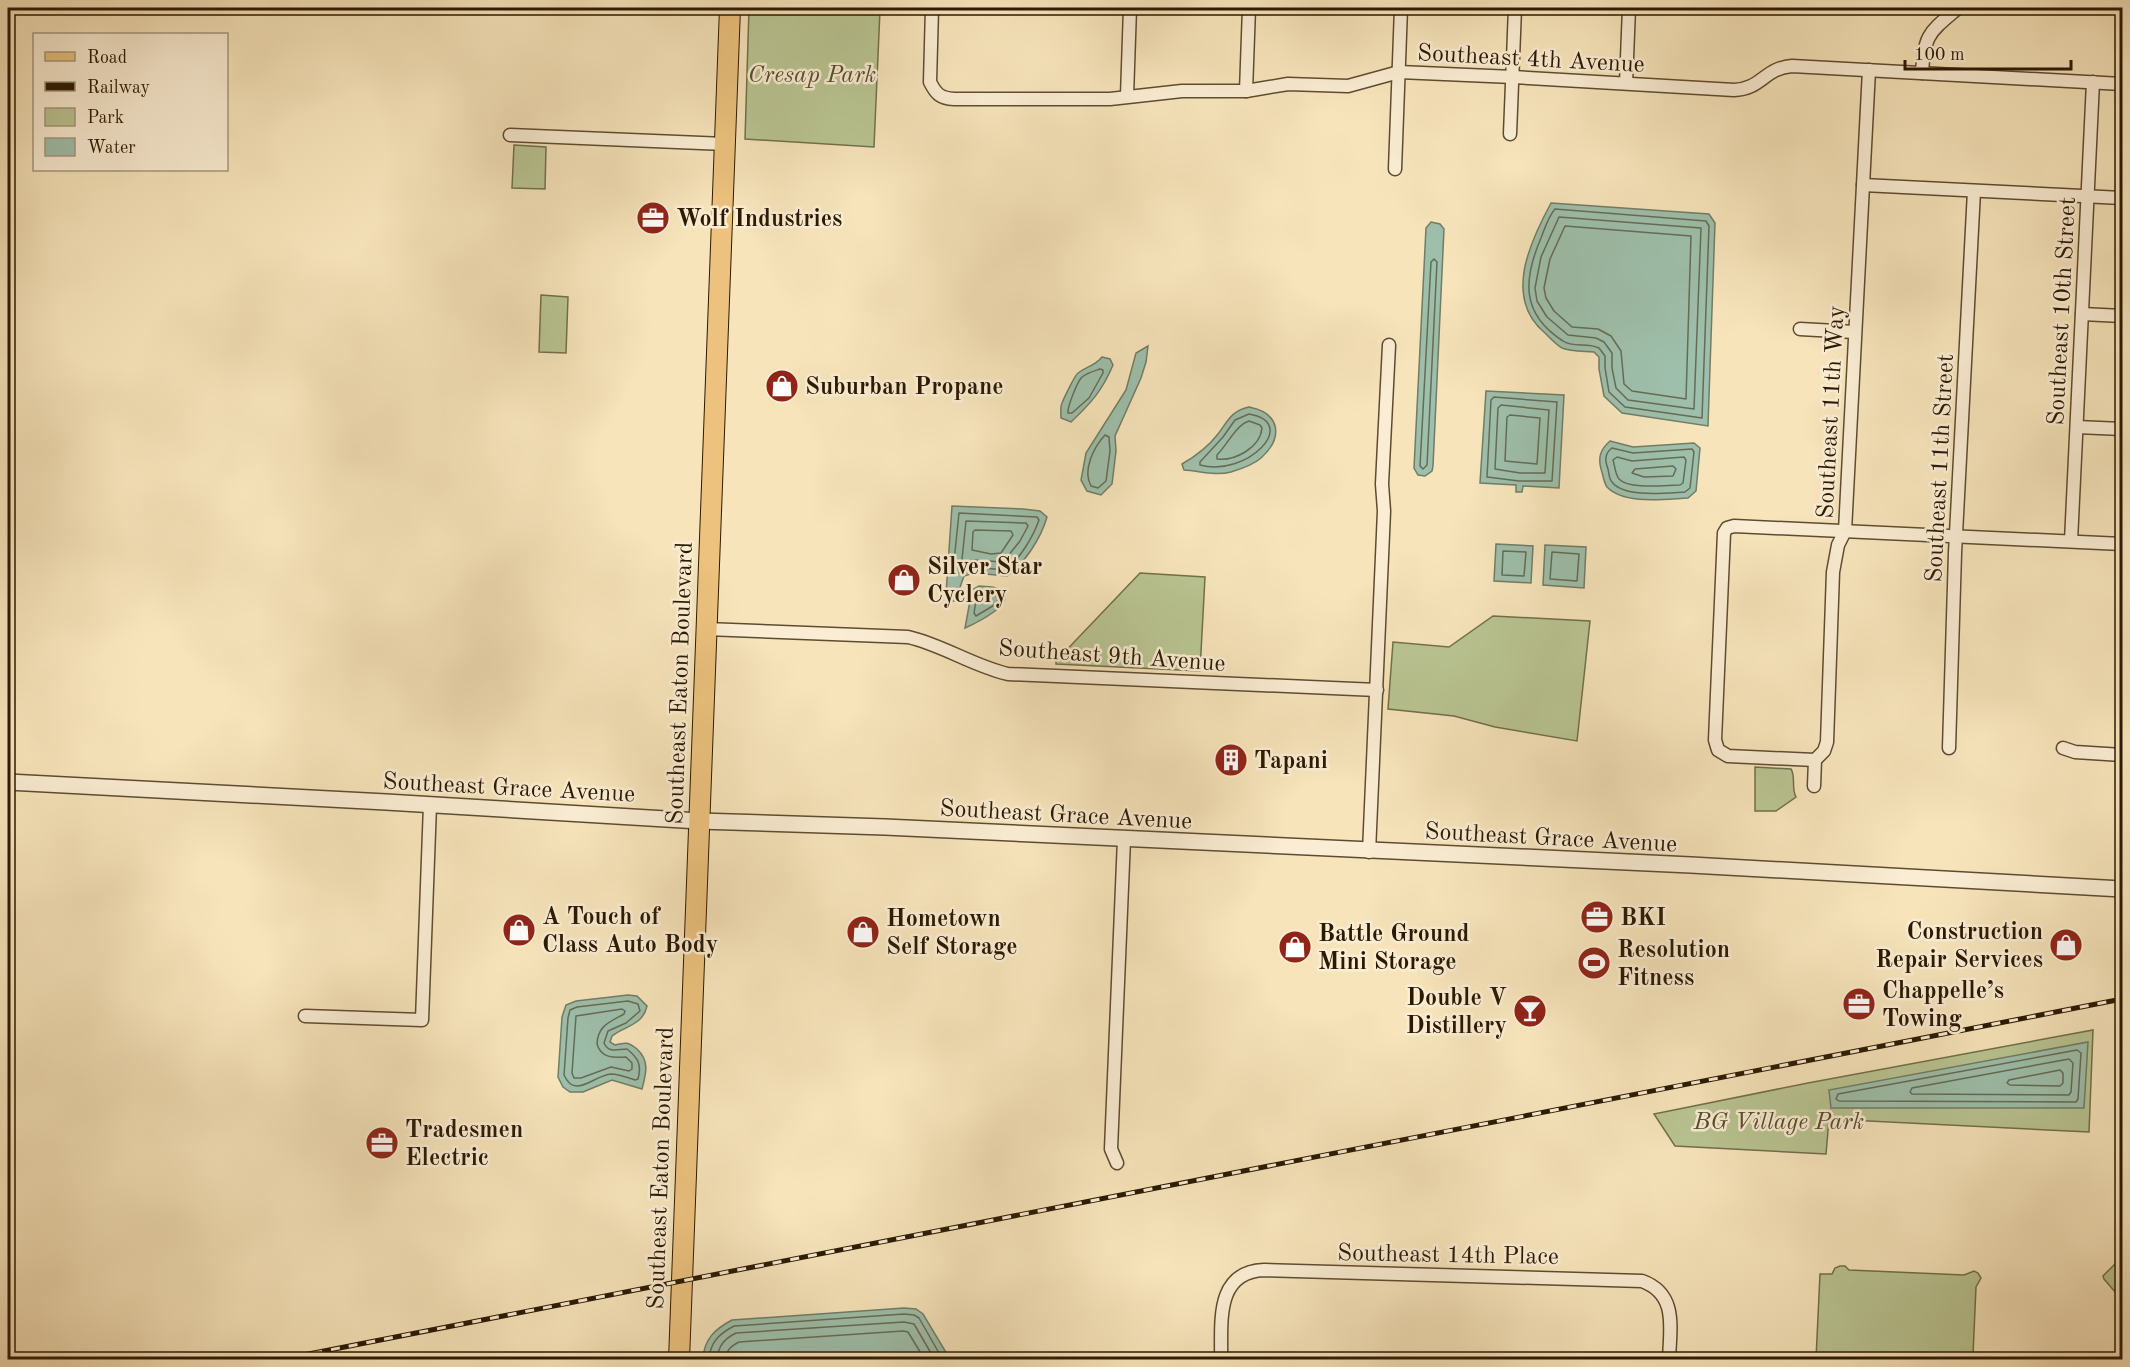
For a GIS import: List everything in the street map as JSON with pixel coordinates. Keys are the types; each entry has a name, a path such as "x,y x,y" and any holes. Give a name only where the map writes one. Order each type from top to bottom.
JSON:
{"main road":[{"name":"Southeast Eaton Boulevard","path":"679,1359 730,8"}],"street":[{"name":"Southeast 4th Avenue","path":"932,8 930,82 935,92 942,98 954,99 1110,99 1182,91 1246,91 1288,84 1348,86 1399,72 1744,90 1757,84 1770,71 1780,67 2122,84"},
{"path":"1127,96 1130,8"},
{"path":"1246,91 1249,8"},
{"path":"1395,169 1401,8"},
{"path":"1510,134 1515,8"},
{"path":"1626,83 1629,8"},
{"path":"1922,73 1923,50 1930,32 1958,8"},
{"name":"Southeast 11th Way","path":"1814,786 1815,760 1824,751 1827,742 1833,572 1838,545 1845,531 1869,70"},
{"name":"Southeast 10th Street","path":"2071,541 2093,82"},
{"path":"510,135 724,144"},
{"path":"1863,185 2122,198"},
{"name":"Southeast 11th Street","path":"1949,748 1974,191"},
{"path":"2082,314 2122,316"},
{"path":"1800,328 1854,332"},
{"path":"1369,852 1389,345"},
{"path":"2077,427 2122,429"},
{"path":"1815,760 1728,756 1718,750 1715,729 1724,533 1727,528 1734,526 2122,543"},
{"name":"Southeast 9th Avenue","path":"706,629 908,637 933,645 984,668 1008,675 1377,690"},
{"path":"2063,748 2075,753 2122,755"},
{"name":"Southeast Grace Avenue","path":"8,782 699,821 885,827 1369,852 1691,865 2122,889"},
{"path":"304,1016 422,1020 430,805"},
{"path":"1117,1163 1111,1149 1124,839"},
{"name":"Southeast 14th Place","path":"1221,1359 1223,1304 1228,1291 1237,1280 1250,1272 1264,1270 1646,1282 1658,1290 1666,1301 1670,1315 1669,1359"}],"green space":[{"name":"Cresap Park","path":"749,8 880,10 874,147 745,139"},
{"path":"514,145 546,147 545,189 512,188"},
{"path":"541,295 568,297 566,353 539,352"},
{"path":"1140,573 1205,577 1200,671 1056,664 1056,661"},
{"path":"1493,616 1590,621 1577,741 1495,727 1454,716 1388,709 1393,642 1449,647"},
{"path":"1755,767 1791,769 1796,797 1776,811 1755,811"},
{"name":"BG Village Park","path":"2093,1030 2089,1132 1829,1119 1826,1154 1675,1146 1654,1114 1808,1083"},
{"path":"2122,1257 2122,1300 2103,1276"},
{"path":"1845,1266 1849,1270 1964,1275 1974,1271 1978,1273 1981,1278 1976,1287 1973,1355 1977,1359 1816,1359 1820,1274 1832,1274 1835,1268"}],"water":[{"path":"1551,203 1709,214 1715,223 1708,426 1622,413 1604,396 1599,357 1594,352 1562,348 1532,319 1525,303 1524,270 1535,235"},
{"path":"1431,222 1440,224 1444,229 1433,466 1432,471 1425,476 1418,475 1414,468 1426,228"},
{"path":"1148,346 1141,378 1115,436 1116,451 1112,484 1101,495 1087,491 1081,480 1086,453 1126,390 1136,353"},
{"path":"1102,357 1110,359 1113,365 1100,389 1071,422 1061,418 1061,405 1077,375"},
{"path":"1486,391 1564,395 1559,488 1523,486 1522,492 1516,492 1516,485 1480,483"},
{"path":"1249,407 1267,415 1275,427 1273,442 1261,458 1247,466 1225,473 1184,470 1182,464 1210,443 1234,414"},
{"path":"1610,441 1633,447 1694,443 1700,448 1696,491 1688,498 1657,500 1634,499 1614,493 1606,485 1600,461 1604,447"},
{"path":"952,506 1023,509 1040,511 1047,517 1032,550 1014,571 1007,576 974,573 964,576 955,601 949,601 946,594"},
{"path":"1496,544 1533,546 1531,583 1494,581"},
{"path":"1545,545 1586,547 1584,588 1543,585"},
{"path":"979,586 998,589 1004,594 1005,600 994,612 965,628 972,590"},
{"path":"637,996 647,1006 645,1012 638,1021 612,1036 610,1042 615,1045 629,1044 637,1049 644,1058 646,1068 642,1089 612,1080 583,1092 570,1092 563,1087 558,1077 562,1017 566,1005 576,1001"},
{"path":"2088,1042 2084,1108 1831,1108 1829,1090"},
{"path":"916,1309 923,1314 950,1359 703,1359 708,1340 720,1327 732,1320"}],"railway":[{"path":"278,1360 2122,999"}],"place":[{"name":"Wolf Industries","path":"653,218"},
{"name":"Suburban Propane","path":"782,386"},
{"name":"Silver Star Cyclery","path":"904,580"},
{"name":"Tapani","path":"1231,760"},
{"name":"BKI","path":"1597,917"},
{"name":"A Touch of Class Auto Body","path":"519,930"},
{"name":"Hometown Self Storage","path":"863,932"},
{"name":"Construction Repair Services","path":"2066,945"},
{"name":"Battle Ground Mini Storage","path":"1295,947"},
{"name":"Resolution Fitness","path":"1594,963"},
{"name":"Chappelle’s Towing","path":"1859,1004"},
{"name":"Double V Distillery","path":"1530,1011"},
{"name":"Tradesmen Electric","path":"382,1143"}]}
